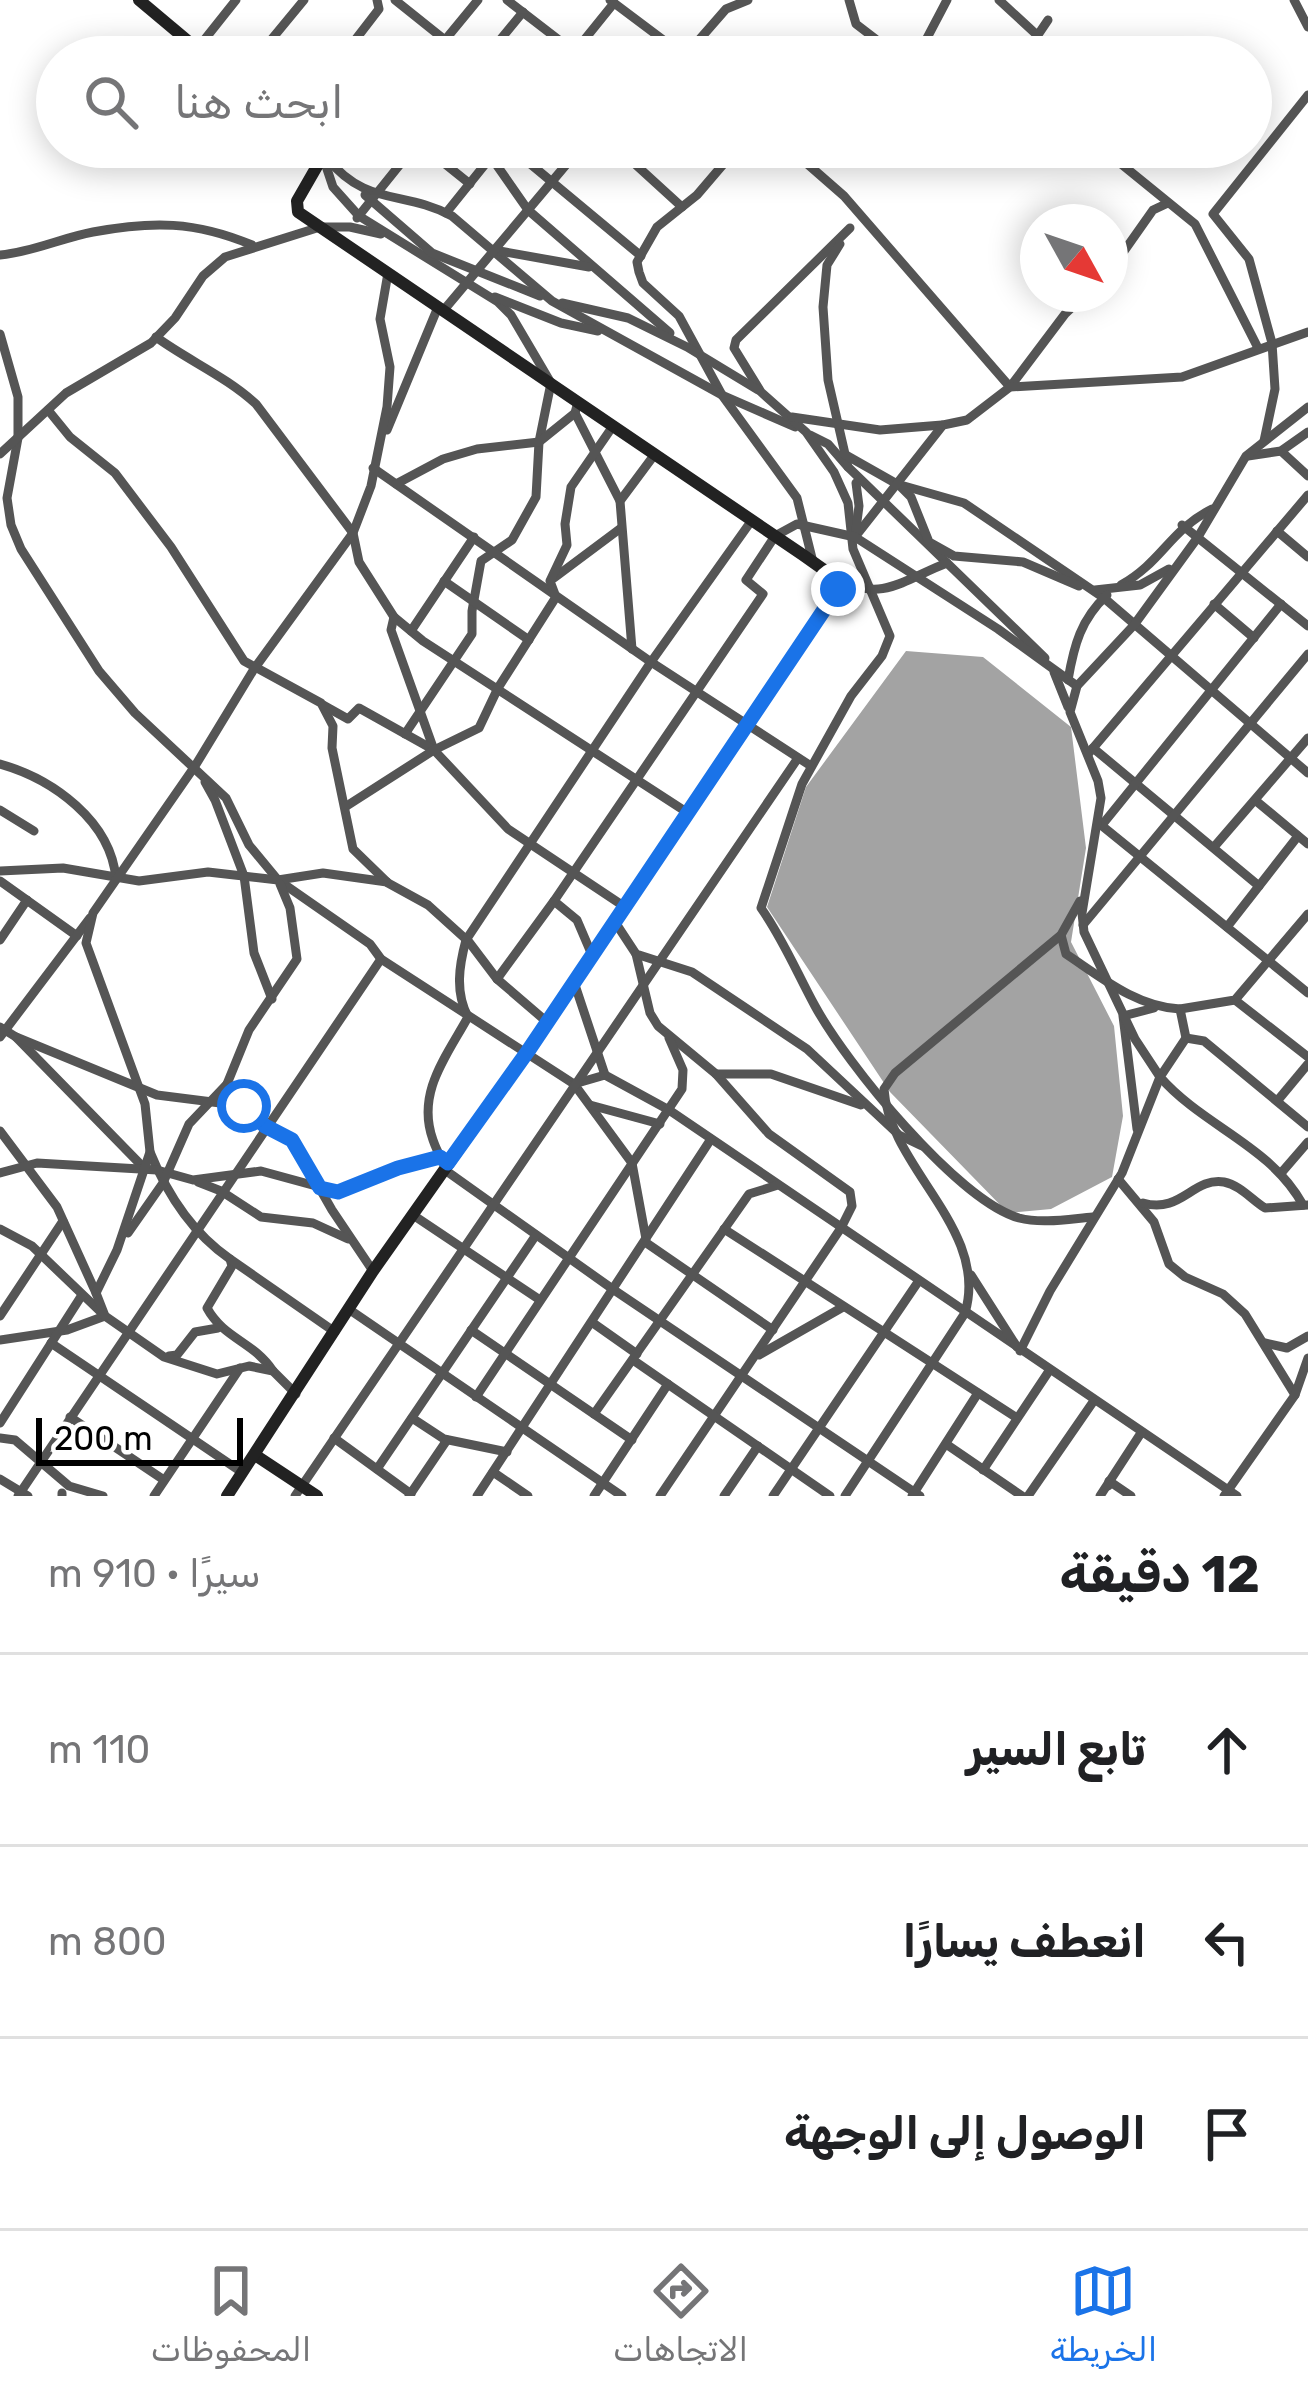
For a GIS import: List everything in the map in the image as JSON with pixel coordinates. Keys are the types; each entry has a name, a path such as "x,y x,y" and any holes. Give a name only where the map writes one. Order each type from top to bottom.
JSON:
{"street":[{"path":"139,0 182,36"},
{"path":"213,36 236,0"},
{"path":"274,36 304,0"},
{"path":"448,36 478,0"},
{"path":"507,0 553,36"},
{"path":"703,36 726,9 748,0"},
{"path":"849,0 856,24 872,36"},
{"path":"928,36 947,0"},
{"path":"999,0 1037,35 1048,20"},
{"path":"1294,0 1308,27"},
{"path":"358,36 385,2 439,36"},
{"path":"589,36 612,2 657,36"},
{"path":"503,36 523,12"},
{"path":"1272,140 1308,95"},
{"path":"314,168 296,207 320,227 551,383 577,407 614,426 840,580 872,592 970,558"},
{"path":"327,168 334,187 358,216 511,315 551,383 539,442 536,497 512,540 481,561 472,634 405,734"},
{"path":"336,168 374,197 446,213 552,302 628,318 692,349 761,392 806,432 845,492 853,542 890,636 811,766 761,908 817,1010 884,1101 927,1148 988,1204 1013,1216 1035,1221 1093,1217"},
{"path":"339,240 397,168"},
{"path":"450,168 470,184"},
{"path":"446,213 479,168"},
{"path":"499,168 528,210 692,349"},
{"path":"535,168 641,256"},
{"path":"373,469 441,309 470,286 477,271 564,168"},
{"path":"639,168 682,207"},
{"path":"718,168 657,226 638,262 644,283 679,316 692,349 796,498 816,564"},
{"path":"810,168 859,214 1010,387"},
{"path":"1128,168 1195,224 1258,348"},
{"path":"1195,224 1213,214 1250,168"},
{"path":"374,197 416,242"},
{"path":"1128,246 1154,210 1168,203"},
{"path":"227,1496 444,1163 548,1022 838,589 859,506 837,427 823,307 827,265 859,214"},
{"path":"1213,214 1249,259 1272,344 1275,389 1266,441"},
{"path":"0,255 27,253 91,232 155,222 221,232 257,247"},
{"path":"0,454 75,387 130,359 156,337 208,270 233,253 320,227 350,227 416,242 552,302 722,395 806,432 828,444 883,504 954,556 1023,562 1108,594 1156,579 1183,558"},
{"path":"761,392 734,348 736,340 850,229"},
{"path":"494,250 592,268"},
{"path":"244,1106 157,1095 2,1031 81,939 254,669 353,533 371,486 387,407 390,367 380,319 388,273"},
{"path":"470,286 561,323 608,333"},
{"path":"787,415 837,427 880,430 967,420 1010,387 1067,312"},
{"path":"1010,387 1182,377 1308,332"},
{"path":"0,334 16,383 18,438 7,498 17,542 99,671 226,798 249,845 278,880 370,944 381,959 574,1084 632,1163 646,1240 772,1330"},
{"path":"156,337 197,367 238,387 256,404 353,533 359,562 394,617 688,813"},
{"path":"396,484 443,459 477,449 539,442 577,407"},
{"path":"577,407 620,500 632,649"},
{"path":"1072,683 1134,625 1198,537 1246,456 1308,408"},
{"path":"48,410 70,437 115,473 171,547 244,661 348,719 359,708 434,750 484,808 625,907"},
{"path":"853,542 943,425"},
{"path":"556,598 550,581 567,544 571,487 614,426"},
{"path":"1246,456 1281,451 1308,432"},
{"path":"1266,441 1308,476"},
{"path":"620,500 655,454"},
{"path":"844,454 911,496 929,542 946,563 983,602 1035,645 1052,668 1090,751 1100,798 1083,925 1105,981 1160,1077 1282,1172 1306,1205"},
{"path":"373,469 496,551 556,598 811,766"},
{"path":"897,484 964,503 1092,590"},
{"path":"1090,751 1308,495"},
{"path":"1070,712 1074,647 1088,612 1149,566 1182,525 1216,508"},
{"path":"468,1017 460,1003 459,967 466,940 592,748 752,520"},
{"path":"497,980 763,594 746,580 775,536 796,524 853,542 915,575 1072,683"},
{"path":"1182,525 1308,626"},
{"path":"550,581 621,528"},
{"path":"1276,531 1308,557"},
{"path":"411,631 474,537"},
{"path":"444,581 529,640"},
{"path":"1108,594 1134,625 1308,773"},
{"path":"345,807 434,750 479,728 498,688 556,598"},
{"path":"1214,604 1254,638"},
{"path":"1100,823 1281,604"},
{"path":"394,617 391,630 434,750"},
{"path":"1083,925 1308,654"},
{"path":"321,703 332,726 332,748 353,849 388,883 428,905 466,940 497,980 548,1022"},
{"path":"1214,847 1308,738"},
{"path":"1090,751 1137,783 1259,886"},
{"path":"298,1491 798,758"},
{"path":"0,764 40,780 94,823 114,857 116,879"},
{"path":"195,766 215,800 244,876 254,953 272,999"},
{"path":"1255,800 1308,844"},
{"path":"0,810 34,831"},
{"path":"1100,823 1308,993"},
{"path":"1227,927 1298,836"},
{"path":"0,871 63,868 139,881 208,872 278,880 323,873 388,883"},
{"path":"117,1250 163,1184 163,1171 189,1124 227,1084 249,1030 297,959 290,908 278,880"},
{"path":"0,881 81,939 145,1103 150,1152 117,1250 96,1294"},
{"path":"1020,1351 967,1269 949,1222 899,1135 884,1101 884,1089 895,1073 1061,935 1087,887"},
{"path":"0,940 27,901"},
{"path":"554,901 577,920 592,955"},
{"path":"1123,1016 1235,1000 1308,914"},
{"path":"476,1397 682,1089 683,1070 669,1037 650,1012 636,953 615,922"},
{"path":"1061,935 1066,954 1154,1008"},
{"path":"636,953 692,972 806,1049 899,1135 927,1148"},
{"path":"0,1479 22,1494 381,959"},
{"path":"574,982 605,1076"},
{"path":"1235,1000 1308,1060 1278,1100"},
{"path":"1020,1351 1049,1291 1118,1179 1160,1077 1186,1038 1180,1009"},
{"path":"1123,1016 1138,1134"},
{"path":"468,1017 429,1088 430,1130 444,1163 493,1204 916,1495 978,1393"},
{"path":"16,1037 145,1169"},
{"path":"661,1496 852,1206 850,1192 769,1134 716,1074 669,1037"},
{"path":"1186,1038 1204,1041 1308,1127"},
{"path":"716,1074 771,1073 870,1109"},
{"path":"574,1084 605,1076 669,1110 1230,1494 1295,1395 1308,1358"},
{"path":"227,1084 265,1126 292,1140 373,1271"},
{"path":"586,1104 660,1124"},
{"path":"0,1131 63,1220 105,1316"},
{"path":"477,1496 711,1139"},
{"path":"1282,1172 1308,1142"},
{"path":"150,1152 163,1171"},
{"path":"193,1180 261,1171 338,1192 398,1168 444,1163"},
{"path":"0,1172 26,1166 163,1171 221,1191 261,1217 314,1223 353,1241"},
{"path":"1118,1179 1154,1222 1169,1264 1228,1297 1251,1321 1295,1395"},
{"path":"1138,1201 1170,1205 1205,1184 1221,1181 1265,1208 1306,1205"},
{"path":"163,1184 196,1229 230,1259 335,1332"},
{"path":"594,1414 748,1194 778,1185"},
{"path":"413,1215 540,1300"},
{"path":"2,1309 63,1220"},
{"path":"724,1229 1017,1418"},
{"path":"2,1234 42,1255 105,1316 164,1357 217,1374 240,1368 273,1371"},
{"path":"377,1469 536,1235"},
{"path":"230,1259 232,1266 207,1308 218,1328 261,1353 296,1394"},
{"path":"844,1496 965,1313 970,1295 967,1269"},
{"path":"773,1496 918,1282"},
{"path":"0,1423 82,1295"},
{"path":"754,1358 843,1307"},
{"path":"350,1310 622,1496"},
{"path":"0,1340 59,1331 105,1316"},
{"path":"592,1322 668,1384 830,1496"},
{"path":"164,1357 177,1354 195,1332 218,1328"},
{"path":"471,1330 632,1440"},
{"path":"1265,1342 1287,1348 1308,1336"},
{"path":"51,1343 243,1473"},
{"path":"154,1496 240,1368"},
{"path":"983,1469 1049,1371"},
{"path":"594,1496 668,1384"},
{"path":"946,1444 1025,1496 1093,1402"},
{"path":"70,1417 164,1480"},
{"path":"412,1418 447,1440 507,1452"},
{"path":"1103,1496 1142,1433"},
{"path":"0,1438 16,1440 40,1461 63,1493 103,1496"},
{"path":"334,1438 410,1495 447,1440"},
{"path":"724,1496 758,1446"},
{"path":"255,1455 298,1491 316,1496"},
{"path":"493,1472 528,1496"},
{"path":"1109,1481 1131,1496"}],"shaded area":[{"path":"906,651 983,657 1071,727 1086,848 1071,942 1114,1026 1123,1116 1112,1177 1051,1209 1008,1213 890,1092 767,907 806,787"}],"route":[{"path":"244,1106 252,1117 292,1140 320,1188 338,1192 440,1157 448,1163 838,589"}]}
